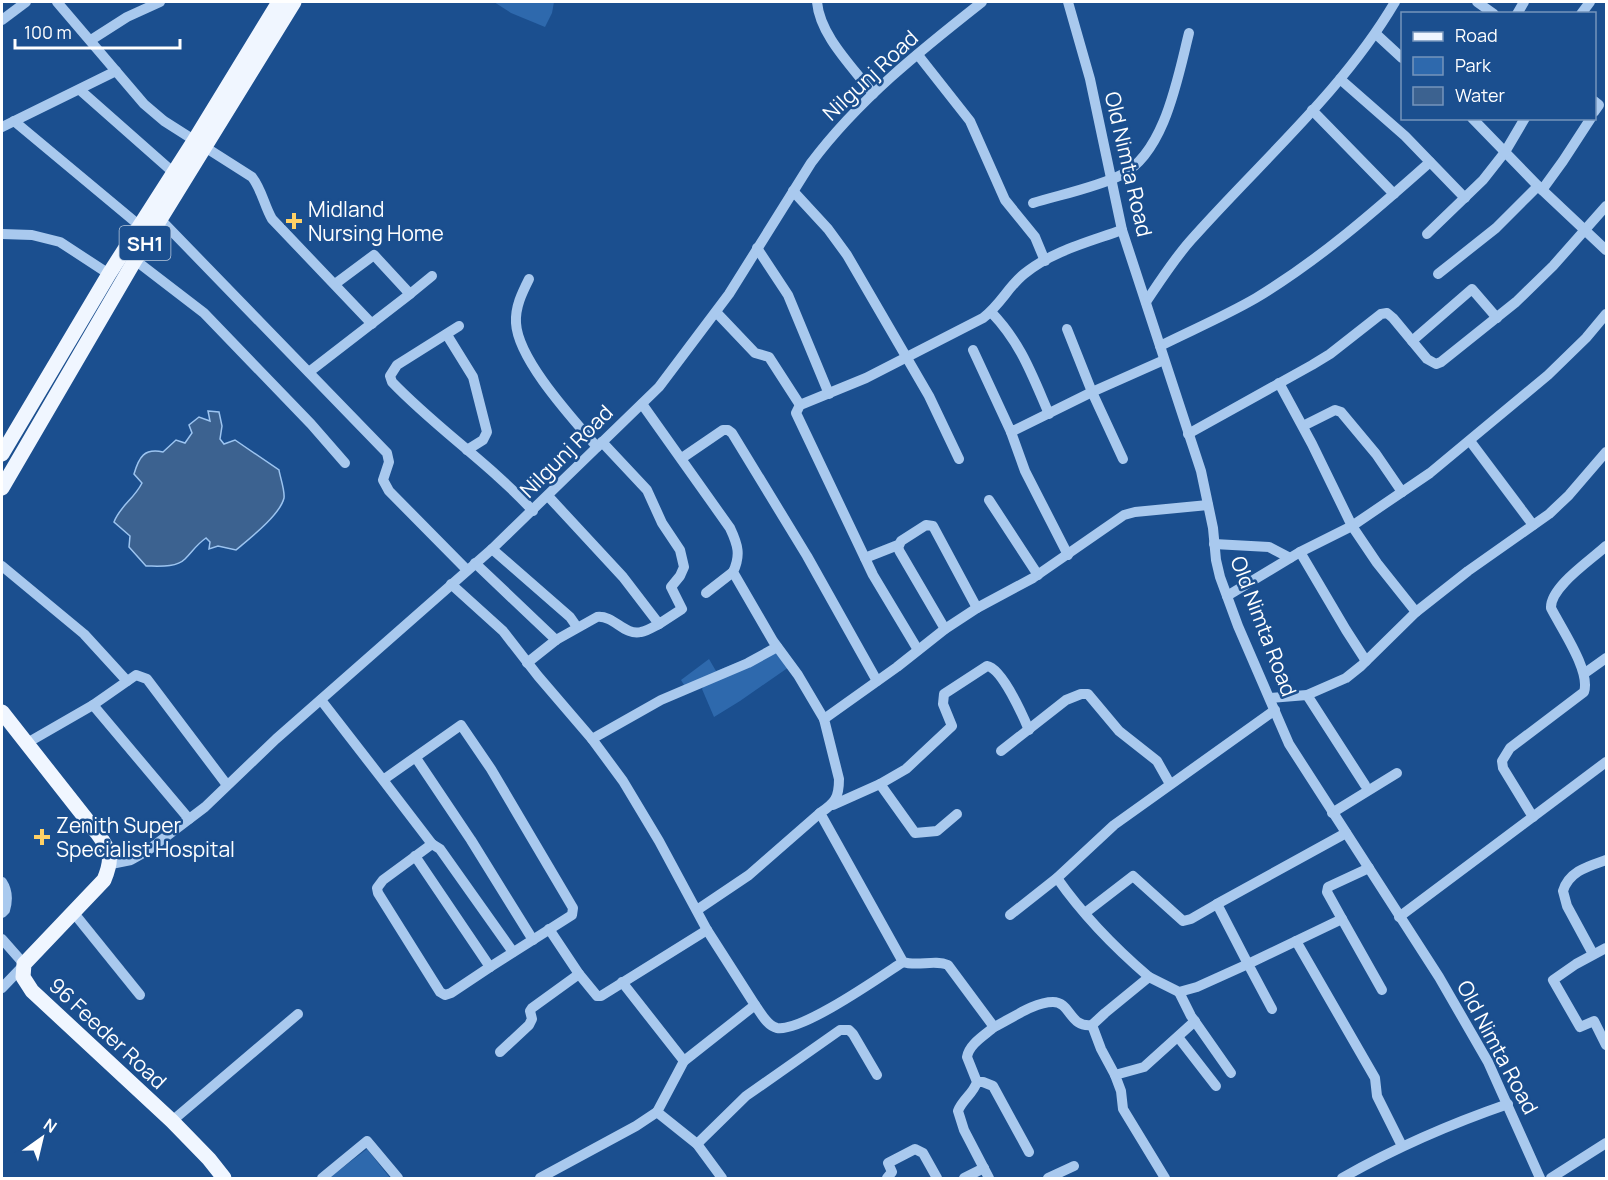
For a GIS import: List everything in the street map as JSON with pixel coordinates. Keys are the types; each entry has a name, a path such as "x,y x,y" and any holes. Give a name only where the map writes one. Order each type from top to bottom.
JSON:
{"main road":[{"name":"SH1","path":"2,488 160,219 279,2"},
{"name":"SH1","path":"2,454 109,274 174,173 200,144 294,2"},
{"path":"2,712 108,849 111,864 104,880 23,965"},
{"name":"96 Feeder Road","path":"23,965 23,977 32,991 172,1121 209,1159 224,1179"}],"street":[{"path":"2,20 26,2"},
{"path":"57,2 144,104 164,121 252,177 260,187 272,219 372,324"},
{"path":"91,40 127,17 160,2"},
{"path":"817,2 820,19 826,32 873,94"},
{"name":"Old Nimta Road","path":"1068,2 1090,80 1122,230 1201,471 1220,578 1227,596 1289,744 1438,977 1488,1062 1540,1179"},
{"path":"1146,303 1190,241 1340,79 1376,34 1395,2"},
{"path":"1477,2 1491,12"},
{"name":"Nilgunj Road","path":"111,864 131,860 147,851 206,807 227,785 321,700 492,549 642,404 659,387 729,294 825,144 873,94 976,4"},
{"path":"1033,203 1111,179 1123,174 1141,159 1169,113 1189,33"},
{"path":"1376,34 1401,57"},
{"path":"918,55 970,121 1005,200 1035,237 1045,261"},
{"path":"2,127 116,71"},
{"path":"1340,79 1405,136 1465,198"},
{"path":"80,90 174,173"},
{"path":"1312,110 1394,194"},
{"path":"1474,120 1540,188 1606,250"},
{"path":"1427,234 1483,180 1505,152 1524,120"},
{"path":"1438,274 1496,228 1540,188 1563,161 1590,120"},
{"path":"14,121 140,226"},
{"path":"1161,346 1244,305 1286,279 1336,243 1430,162"},
{"path":"793,191 838,242 929,396 959,459"},
{"path":"1188,434 1330,354 1381,314 1387,313 1427,359 1437,364 1497,318 1553,266 1606,206"},
{"path":"160,219 387,453 389,462 383,480 389,491 556,640"},
{"path":"918,650 873,575 796,413 800,405 829,394 969,326 991,312 1015,282 1031,268 1061,252 1122,230"},
{"path":"2,234 32,235 60,242 109,274"},
{"path":"757,248 788,296 829,394"},
{"path":"335,284 374,255 410,294"},
{"path":"135,260 204,313 311,424 345,463"},
{"path":"309,372 432,276"},
{"path":"527,663 556,640 600,616 637,633 659,624 682,609 671,587 683,570 683,557 662,523 647,490 558,402 519,340 516,313 519,300 529,279"},
{"path":"1412,341 1472,289 1497,318"},
{"path":"716,312 755,353 769,357 800,405"},
{"path":"991,312 1007,328 1019,346 1048,414"},
{"path":"1227,596 1295,555 1352,526 1430,473 1548,375 1586,338 1606,314"},
{"path":"459,326 397,365 390,376 392,382 508,484 532,511"},
{"path":"1067,329 1092,392 1123,459"},
{"path":"447,335 473,377 487,432 483,440 467,450"},
{"path":"973,350 1011,432 1025,471 1068,555"},
{"path":"1011,432 1164,360"},
{"path":"1279,383 1303,426 1352,526 1377,564 1416,612"},
{"path":"642,404 682,458 730,528 738,544 739,557 733,573 706,593"},
{"path":"1303,426 1335,410 1341,412 1376,454 1402,492"},
{"path":"682,458 723,430 732,433 807,556 877,681"},
{"path":"1470,441 1533,525"},
{"path":"1270,698 1307,695 1346,678 1416,612 1468,571 1549,514 1569,495 1606,452"},
{"path":"548,496 623,577 659,624"},
{"path":"989,500 1038,575"},
{"path":"824,719 945,629 977,608 1038,575 1124,515 1208,505"},
{"path":"865,558 898,545 926,525 933,526 977,608"},
{"path":"1214,544 1269,547 1295,555 1366,661"},
{"path":"898,545 945,629"},
{"path":"1533,817 1503,768 1502,761 1510,748 1584,692 1585,673 1551,608 1551,601 1559,588 1606,546"},
{"path":"492,549 570,617 577,627"},
{"path":"2,566 84,634 127,681"},
{"path":"733,573 777,647 798,675 824,719 839,779 833,805"},
{"path":"451,584 494,622 592,739 623,782 659,841 707,930 769,1023 774,1027 786,1027 824,1011 903,962 914,964 937,962 948,965 994,1027"},
{"path":"592,739 661,700 748,663 777,647"},
{"path":"1585,673 1606,658"},
{"path":"697,910 749,875 820,813 880,784 906,768 950,728 951,723 943,704 944,694 987,666 993,667 1000,675 1029,730"},
{"path":"27,743 93,705 138,675 147,679 227,785"},
{"path":"1001,751 1070,698 1088,694 1119,731 1157,761 1170,784"},
{"path":"1307,695 1365,785"},
{"path":"321,700 432,844 440,849 513,952"},
{"path":"93,705 189,819"},
{"path":"1010,915 1057,878 1114,825 1275,710"},
{"path":"383,780 461,725 502,788 573,908 572,915 452,993 445,995 440,992 377,888 383,880 432,844"},
{"path":"416,758 471,840 533,940"},
{"path":"1400,917 1606,762"},
{"path":"1332,813 1397,773"},
{"path":"880,784 915,833 937,831 957,814"},
{"path":"820,813 903,962"},
{"path":"1085,913 1133,876 1183,921 1191,919 1346,833"},
{"path":"415,856 490,967"},
{"path":"1593,954 1568,906 1563,891 1571,877 1582,869 1606,860"},
{"path":"1369,868 1328,887 1327,892 1382,990"},
{"path":"1057,878 1120,952 1149,977 1179,992 1185,1006 1231,1073"},
{"path":"2,882 6,888 8,902 2,913"},
{"path":"1217,904 1272,1009"},
{"path":"73,912 140,995"},
{"path":"1179,992 1197,987 1342,919"},
{"path":"549,929 579,974 597,996 601,996 707,930"},
{"path":"2,939 23,965 2,988"},
{"path":"1296,941 1375,1078 1377,1096 1402,1146"},
{"path":"1606,948 1553,980 1580,1027 1594,1021 1606,1045"},
{"path":"500,1052 529,1025 532,1019 530,1011 532,1008 579,974"},
{"path":"964,1179 986,1173 964,1130 958,1111 961,1104 974,1091 977,1082 967,1057 967,1053 975,1043 994,1027 1034,1008 1053,1002 1063,1006 1081,1025 1092,1025 1149,977"},
{"path":"622,982 684,1061"},
{"path":"540,1179 657,1112 684,1061 755,1005"},
{"path":"172,1121 298,1014"},
{"path":"1115,1075 1144,1067 1195,1021"},
{"path":"1092,1025 1121,1091 1123,1109 1165,1179"},
{"path":"697,1144 746,1096 840,1030 849,1030 853,1034 877,1075"},
{"path":"1178,1037 1216,1086"},
{"path":"977,1082 993,1086 1029,1152"},
{"path":"1342,1179 1402,1146 1467,1118 1508,1104"},
{"path":"657,1112 697,1144 722,1179"},
{"path":"322,1179 367,1141 398,1179"},
{"path":"1551,1179 1606,1143"},
{"path":"887,1179 892,1172 888,1163 915,1149 922,1153 937,1179"},
{"path":"1048,1179 1074,1166"}],"green space":[{"path":"494,2 554,2 552,13 545,27 511,13"},
{"path":"777,647 789,667 714,717 702,689 705,685 689,693 681,680 709,659 716,671"},
{"path":"367,1149 390,1178 329,1178"}],"water":[{"path":"208,411 219,412 222,426 220,439 224,444 235,440 279,470 284,498 277,512 236,550 218,546 209,549 210,542 206,538 177,564 146,566 129,547 130,536 114,522 142,483 134,474 143,455 151,451 163,452 176,440 185,443 192,433 189,425 199,417 210,421"}],"place":[{"name":"Midland Nursing Home","path":"294,221"},
{"name":"Zenith Super Specialist Hospital","path":"42,837"}]}
